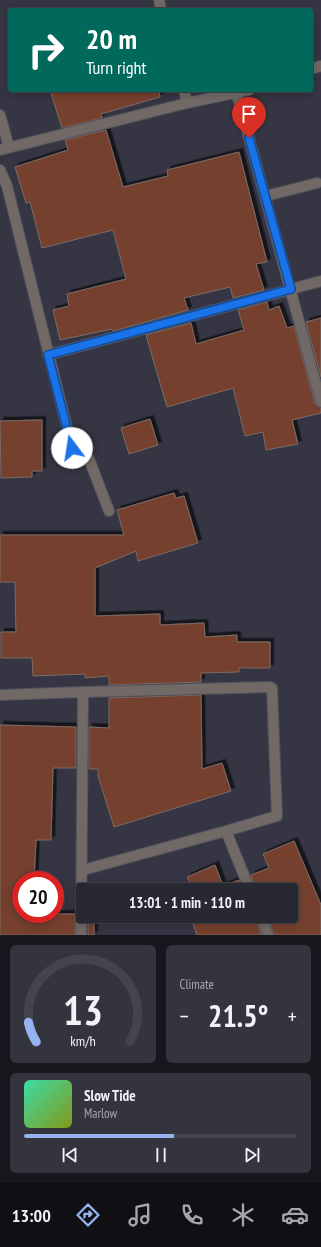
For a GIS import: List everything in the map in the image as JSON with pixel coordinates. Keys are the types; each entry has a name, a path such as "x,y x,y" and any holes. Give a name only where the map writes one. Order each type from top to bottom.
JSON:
{"street":[{"path":"185,92 188,103"},
{"path":"0,115 5,148 188,103 243,92"},
{"path":"237,94 321,402"},
{"path":"0,170 7,186 72,448 89,459 109,511"},
{"path":"266,196 317,183"},
{"path":"48,355 321,281"},
{"path":"0,696 83,692 272,688 276,816 83,870"},
{"path":"81,935 83,870 83,692"},
{"path":"226,831 247,883"},
{"path":"264,923 268,935"}],"building":[{"path":"51,92 159,92 160,97 101,114 102,118 62,128"},
{"path":"106,130 123,187 168,176 167,170 239,152 267,262 256,264 264,290 233,298 230,287 184,298 188,310 113,331 112,329 60,340 53,310 69,306 67,294 126,279 113,230 42,248 30,202 26,203 15,167 68,150 65,140"},
{"path":"267,302 269,310 279,306 287,328 294,326 315,404 321,408 321,413 292,420 298,444 266,450 263,432 245,436 233,388 167,407 146,335 191,323 196,344 244,330 238,310"},
{"path":"321,318 321,377 306,322"},
{"path":"150,419 158,445 129,454 121,428"},
{"path":"42,420 42,471 32,471 32,477 1,478 0,421"},
{"path":"174,493 176,498 184,496 198,543 138,561 136,551 95,568 95,616 160,614 160,625 204,623 205,637 237,635 237,642 270,642 270,668 239,668 239,672 201,673 201,682 109,685 109,676 85,678 85,674 33,676 32,658 1,658 1,632 16,632 15,582 0,582 0,535 124,535 117,510"},
{"path":"201,695 202,769 222,763 231,791 114,827 98,776 98,769 89,769 89,727 109,728 109,698"},
{"path":"0,725 76,727 76,768 53,768 51,840 36,840 34,871 12,871 12,923 64,923 64,914 75,914 75,935 0,935"},
{"path":"294,841 321,905 321,935 274,935 270,923 298,923 298,883 254,883 251,875 269,868 263,854"},
{"path":"215,865 222,883 190,883 187,877"},
{"path":"239,880 240,883 231,883"},
{"path":"88,923 94,923 94,935 88,935"},
{"path":"193,923 257,923 261,935 197,935"}],"route":[{"path":"72,448 48,355 291,289 249,138"}]}
